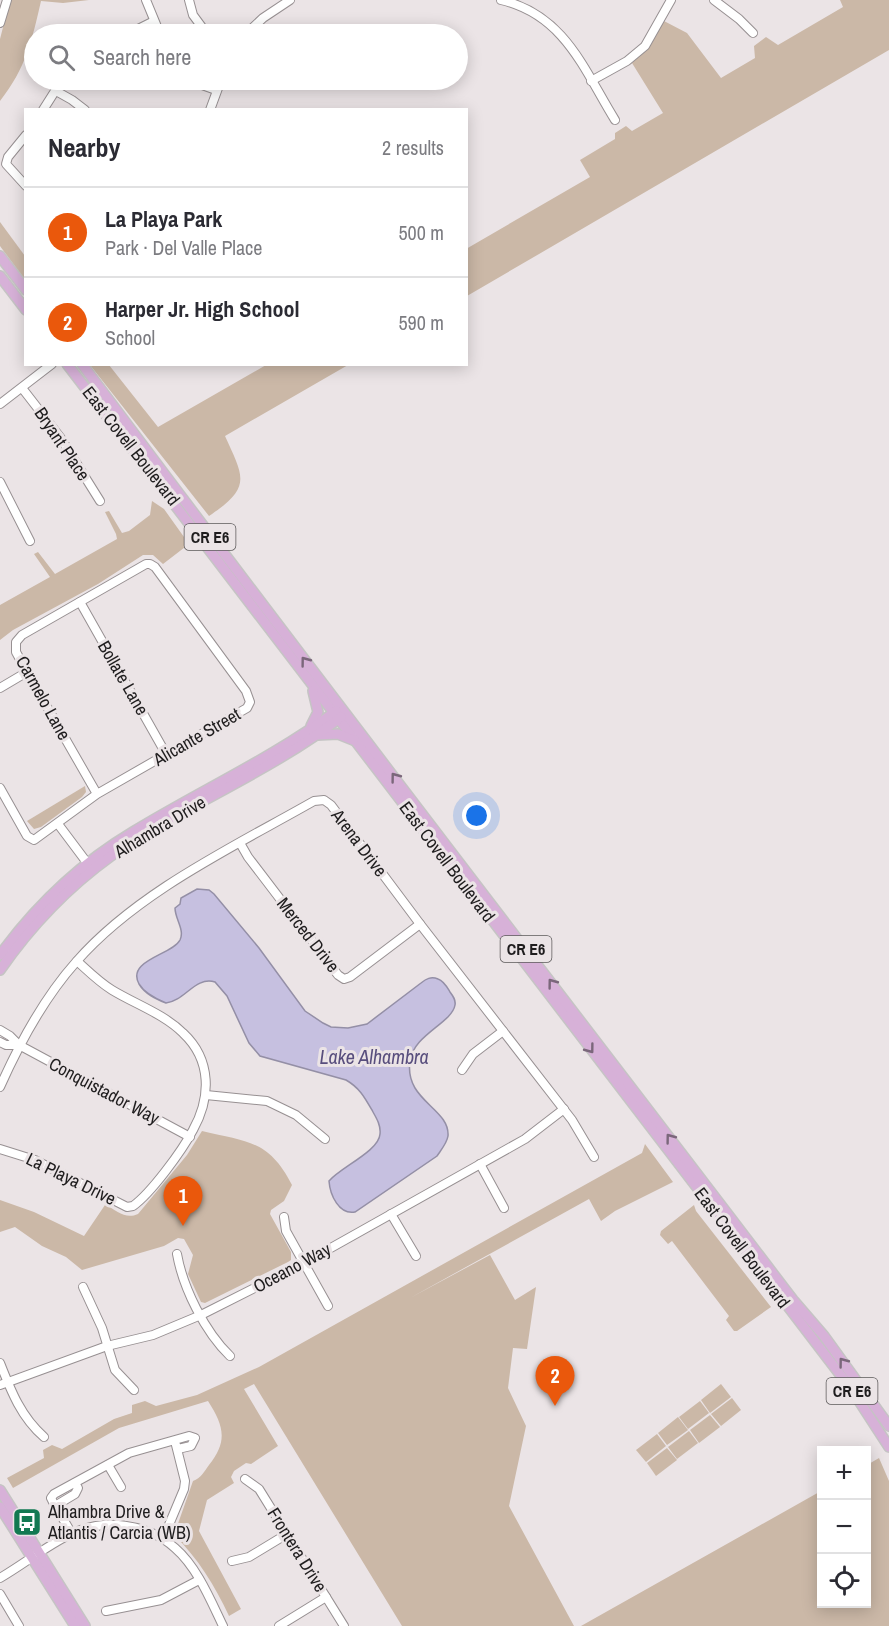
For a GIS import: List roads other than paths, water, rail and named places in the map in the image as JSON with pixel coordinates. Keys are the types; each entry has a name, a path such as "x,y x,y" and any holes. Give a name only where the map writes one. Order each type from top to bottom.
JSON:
{"main road":[{"path":"0,256 24,287"},
{"path":"0,276 24,307"},
{"name":"East Covell Boulevard","path":"70,366 310,683 339,713 354,740 852,1390 889,1447"},
{"name":"East Covell Boulevard","path":"83,366 339,713 793,1300 830,1344 889,1426"},
{"path":"310,683 318,712 312,733 338,734 354,740"},
{"name":"Alhambra Drive","path":"0,955 47,900 132,832 312,733 339,713"},
{"name":"Alhambra Drive","path":"0,970 34,927 90,867"},
{"path":"0,1490 75,1626"},
{"path":"0,1507 85,1626"}],"street":[{"path":"0,23 7,0"},
{"path":"146,0 155,24"},
{"path":"189,0 193,15 200,24"},
{"path":"257,24 290,0"},
{"path":"501,0 531,11 561,33 578,56 615,120"},
{"path":"591,81 627,61 645,46 671,0"},
{"path":"714,0 753,33"},
{"path":"148,24 154,21"},
{"path":"211,108 216,90"},
{"path":"44,108 56,91 82,108"},
{"path":"24,137 8,157 6,164 24,184"},
{"path":"0,404 50,366"},
{"name":"Bryant Place","path":"22,388 60,437 100,501"},
{"path":"0,482 30,540"},
{"name":"Carmelo Lane","path":"97,794 16,652 16,642 22,635 146,564 150,564"},
{"name":"Alicante Street","path":"0,788 27,836 34,840 97,794 247,708 250,702 246,691 155,567 150,564"},
{"name":"Bollate Lane","path":"80,602 166,754"},
{"path":"0,688 27,672"},
{"name":"Arena Drive","path":"0,1087 36,1015 77,961 128,912 240,843 314,801 324,800 331,806 564,1109 594,1157"},
{"path":"58,824 90,867"},
{"name":"Merced Drive","path":"240,843 248,857 331,966 344,979 350,977 420,924"},
{"name":"La Playa Drive","path":"0,1149 35,1160 127,1207 136,1203 183,1149 199,1119 206,1095 206,1076 201,1059 193,1045 170,1023 110,989 77,961"},
{"name":"Conquistador Way","path":"0,1030 19,1045 190,1137"},
{"path":"462,1070 473,1054 503,1031"},
{"name":"Conquistador Way","path":"0,1042 6,1045 19,1045"},
{"path":"206,1095 267,1101 297,1115 325,1139"},
{"name":"Oceano Way","path":"4,1384 106,1346 153,1335 201,1315 304,1263 525,1139 564,1109"},
{"path":"480,1164 504,1208"},
{"path":"392,1214 416,1256"},
{"path":"284,1217 286,1231 328,1306"},
{"path":"177,1254 180,1271 201,1315 215,1340 230,1356"},
{"path":"83,1287 94,1307 115,1370 134,1390"},
{"path":"0,1363 4,1384 30,1425 44,1437"},
{"path":"72,1534 51,1498 54,1494 129,1453 189,1436 195,1438 191,1446 178,1449"},
{"path":"163,1539 184,1489 185,1481 175,1440"},
{"path":"108,1465 121,1487"},
{"name":"Frontera Drive","path":"245,1479 259,1489 344,1626"},
{"path":"0,1578 72,1534 97,1526 117,1525 140,1528 163,1539 175,1548 199,1580 223,1626"},
{"path":"232,1561 249,1557 287,1534"},
{"path":"106,1611 161,1600 199,1580"},
{"path":"0,1594 19,1626"},
{"path":"279,1626 326,1597"}],"water":[{"name":"Lake Alhambra","path":"197,889 209,890 214,894 259,948 305,1011 331,1027 348,1028 367,1024 429,978 442,981 454,998 455,1005 452,1012 418,1044 410,1061 410,1075 414,1086 447,1126 446,1141 437,1156 355,1212 344,1210 336,1203 329,1181 367,1153 380,1134 378,1123 359,1090 346,1080 260,1056 249,1043 227,996 215,982 202,982 179,998 166,1003 155,998 139,984 137,976 144,963 180,940 181,928 175,908 180,904 181,898"}],"place":[{"name":"La Playa Park","path":"183,1226"},
{"name":"Harper Jr. High School","path":"555,1406"},
{"name":"Alhambra Drive & Atlantis / Carcia (WB)","path":"27,1522"}]}
